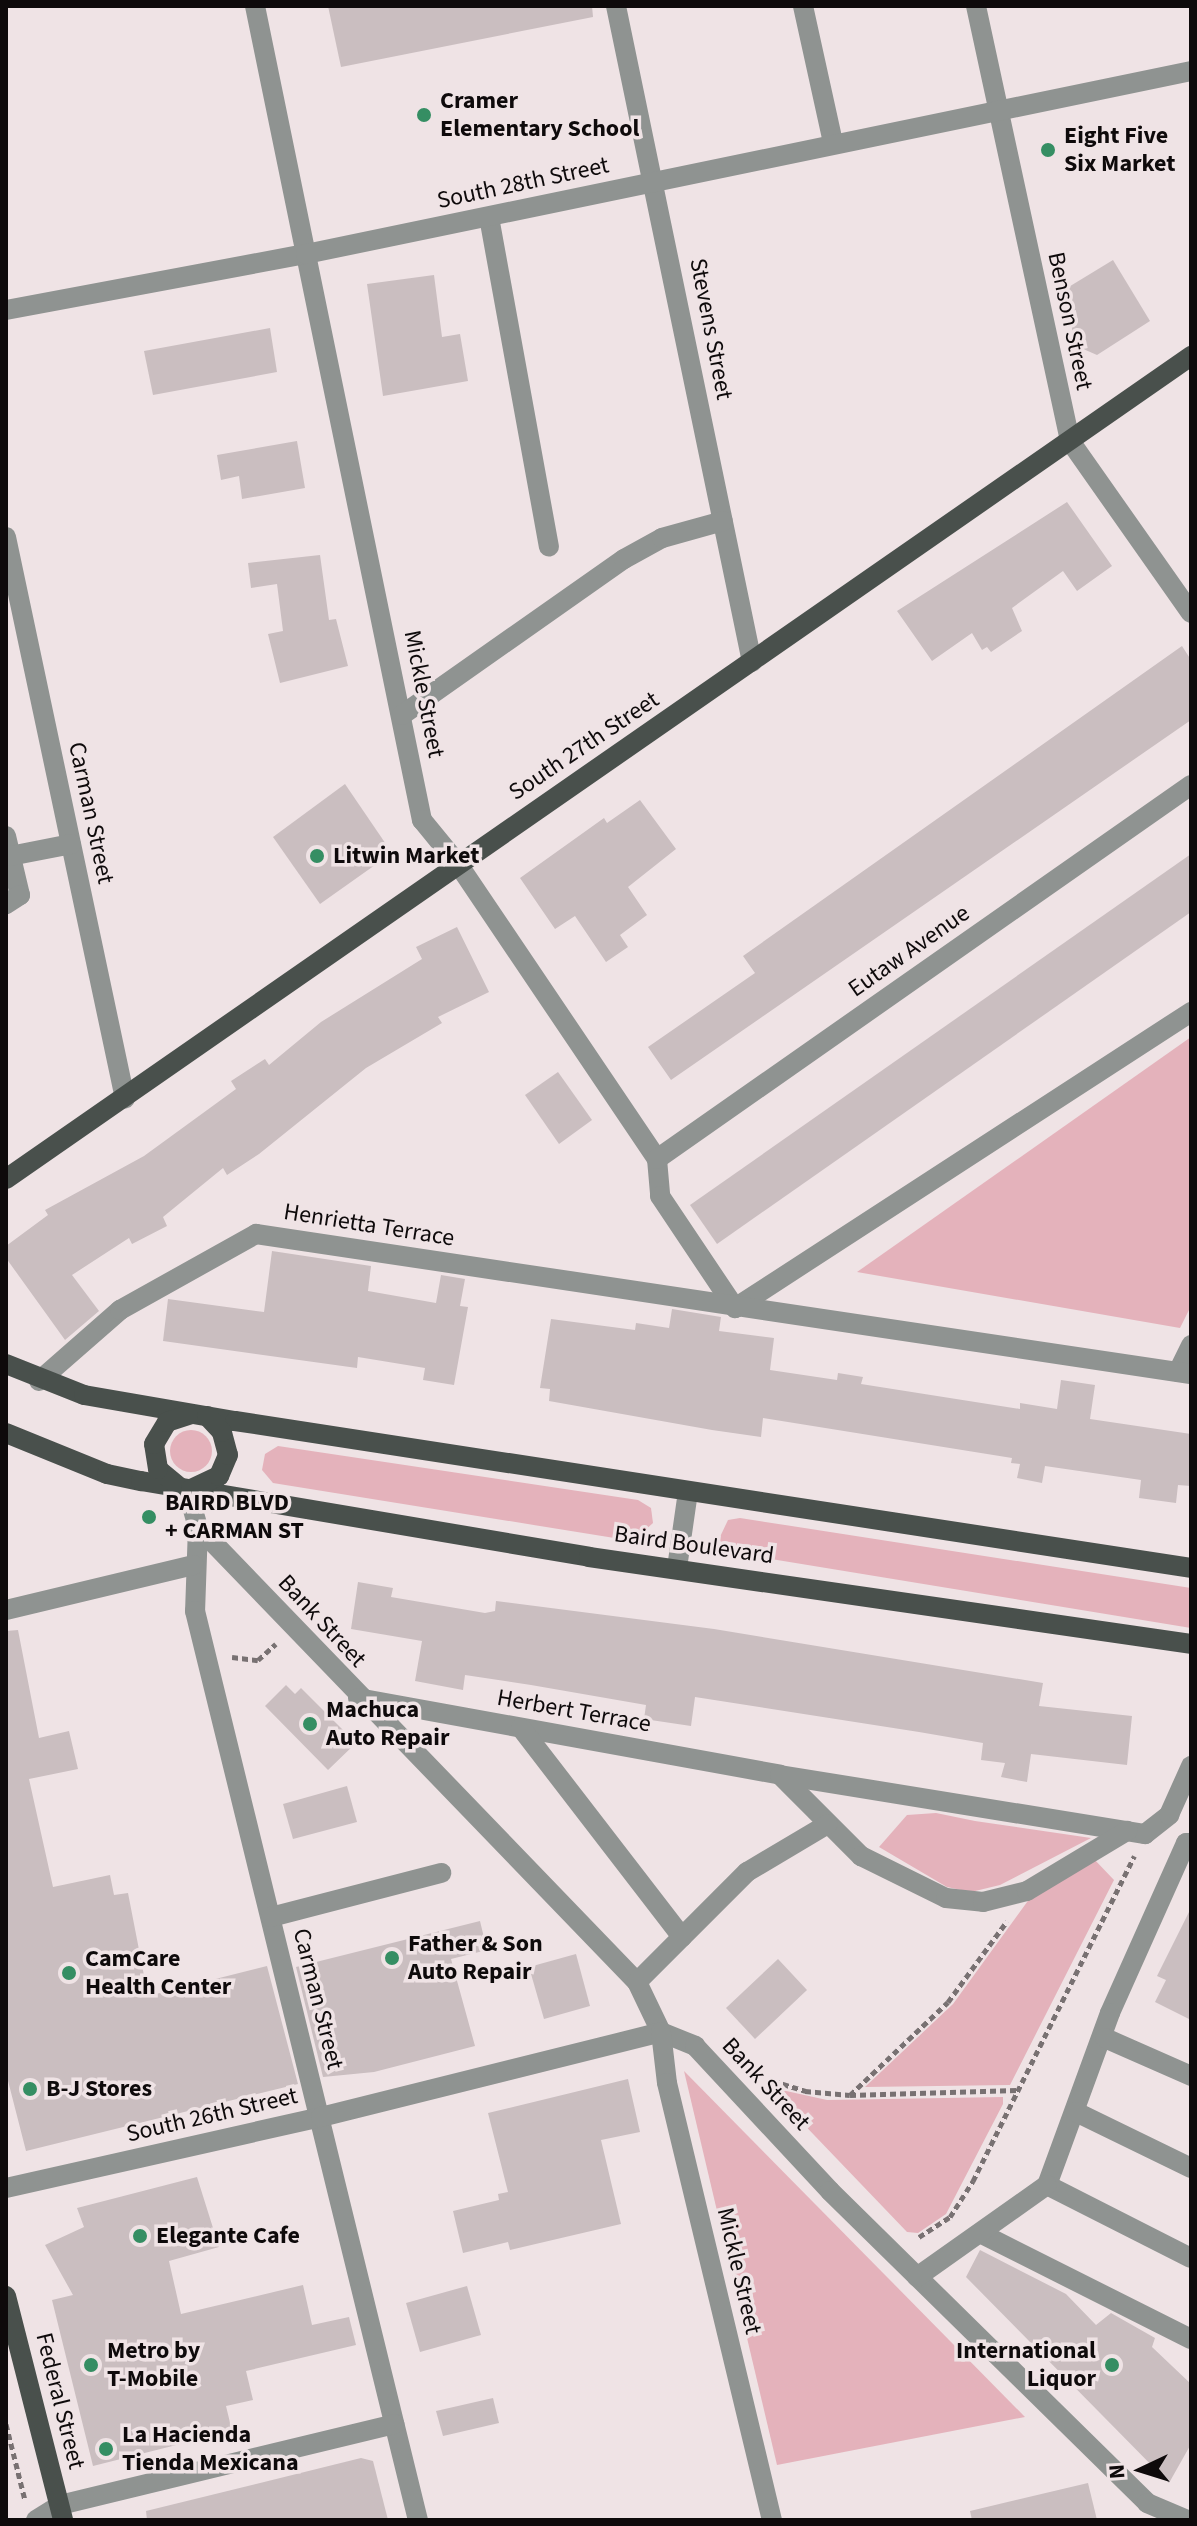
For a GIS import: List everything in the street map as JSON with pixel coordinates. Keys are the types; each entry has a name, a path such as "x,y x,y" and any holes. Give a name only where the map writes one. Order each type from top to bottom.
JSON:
{"main road":[{"name":"South 27th Street","path":"6,1179 1191,356"},
{"path":"6,1364 39,1381 84,1395 203,1416 1191,1568"},
{"path":"203,1416 222,1432 228,1455 219,1476 187,1489 158,1469 154,1444 167,1422 203,1416"},
{"name":"Baird Boulevard","path":"6,1433 107,1474 187,1489 677,1568 1191,1644"},
{"name":"Federal Street","path":"6,2296 62,2512"}],"street":[{"name":"Mickle Street","path":"255,6 422,820 458,864 657,1159 660,1196 735,1308"},
{"name":"Stevens Street","path":"616,6 752,662"},
{"path":"803,6 833,143"},
{"name":"Benson Street","path":"976,6 1070,441 1191,613"},
{"name":"South 28th Street","path":"6,310 306,254 1191,71"},
{"path":"489,217 549,547"},
{"path":"402,715 624,559 662,538 723,521"},
{"name":"Carman Street","path":"6,537 15,626 71,844 125,1099"},
{"name":"Eutaw Avenue","path":"657,1159 1191,785"},
{"path":"6,904 20,895 8,846 71,844"},
{"path":"735,1308 1191,1012"},
{"name":"Henrietta Terrace","path":"39,1381 120,1310 256,1234 1184,1373"},
{"path":"1184,1373 1191,1345"},
{"name":"Carman Street","path":"187,1489 198,1527 194,1565 195,1611 418,2520"},
{"path":"677,1568 688,1492"},
{"name":"Bank Street","path":"198,1527 358,1698 637,1982 661,2032 695,2046 917,2277 1147,2503 1187,2520"},
{"path":"6,1610 194,1565"},
{"name":"Herbert Terrace","path":"358,1698 780,1775 1136,1833"},
{"path":"521,1728 682,1937"},
{"path":"780,1775 861,1856 946,1898 983,1902 1027,1891 1169,1815 1191,1766"},
{"path":"637,1982 747,1872 828,1824"},
{"path":"917,2277 1047,2185 1105,2038 1116,1999 1186,1843 1191,1843"},
{"path":"271,1917 441,1873"},
{"name":"Mickle Street","path":"661,2032 667,2083 772,2520"},
{"name":"South 26th Street","path":"6,2188 321,2117 661,2032"},
{"path":"1105,2038 1191,2076"},
{"path":"1076,2112 1191,2168"},
{"path":"1047,2185 1191,2258"},
{"path":"980,2233 1191,2339"},
{"path":"31,2513 62,2512 394,2424"}],"path":[{"path":"226,1656 258,1660 277,1644"},
{"path":"919,2237 950,2217 1017,2090 1136,1833"},
{"path":"850,2095 948,2002 1027,1891"},
{"path":"773,2081 805,2091 850,2095 1017,2090"},
{"path":"6,2424 31,2513"}],"shaded area":[{"path":"1191,1037 1191,1306 1180,1328 857,1272"},
{"path":"191,1430 206,1436 212,1451 206,1466 191,1472 176,1466 170,1451 176,1436"},
{"path":"278,1446 638,1500 651,1508 653,1523 633,1541 273,1483 262,1470 265,1454"},
{"path":"740,1518 1191,1588 1191,1628 728,1552 719,1539 728,1520"},
{"path":"936,1813 1091,1838 1000,1885 971,1892 947,1887 879,1847 907,1815"},
{"path":"1093,1858 1114,1880 1010,2085 865,2087 953,2004 1030,1898"},
{"path":"684,2071 1025,2417 777,2465"},
{"path":"768,2087 827,2100 1003,2097 1003,2104 946,2214 918,2233 907,2232"}],"building":[{"path":"328,6 592,6 593,17 341,67"},
{"path":"1113,260 1150,321 1097,355 1074,345 1067,288"},
{"path":"434,275 442,337 460,334 468,381 383,396 367,284"},
{"path":"270,328 277,372 153,395 144,351"},
{"path":"297,441 305,488 242,499 239,476 221,480 217,455"},
{"path":"1067,502 1112,566 1077,591 1063,571 1012,608 1022,631 991,652 987,647 982,650 972,633 932,661 897,611"},
{"path":"320,555 329,620 336,619 348,666 280,683 268,634 283,631 277,584 251,588 248,563"},
{"path":"1182,646 1191,660 1191,720 671,1080 648,1047 755,973 743,956"},
{"path":"345,784 392,853 320,904 273,837"},
{"path":"640,800 676,849 628,887 647,915 620,935 628,947 606,962 575,916 555,929 520,878 604,818 607,823"},
{"path":"1191,854 1191,912 717,1244 690,1205"},
{"path":"457,927 489,992 438,1017 442,1023 366,1068 259,1154 227,1175 223,1168 163,1217 167,1226 132,1244 129,1238 72,1275 99,1311 65,1340 6,1258 6,1246 48,1215 45,1210 144,1156 236,1089 231,1081 265,1059 269,1065 321,1022 422,959 416,947"},
{"path":"558,1072 592,1120 559,1144 525,1095"},
{"path":"272,1251 371,1266 368,1291 436,1303 441,1275 465,1279 460,1306 468,1307 454,1385 423,1380 425,1368 358,1357 357,1368 163,1341 168,1299 264,1312"},
{"path":"672,1309 721,1317 719,1331 774,1338 770,1370 837,1380 838,1373 863,1377 861,1384 1020,1409 1020,1403 1057,1409 1061,1380 1095,1385 1090,1419 1191,1434 1191,1486 1178,1485 1176,1503 1139,1498 1141,1480 1045,1466 1042,1483 1017,1478 1020,1464 1011,1463 1012,1458 763,1418 761,1437 712,1430 549,1401 550,1389 540,1388 551,1319 635,1330 636,1323 669,1328"},
{"path":"358,1582 393,1588 391,1597 485,1613 495,1611 496,1601 714,1629 1043,1683 1039,1706 1132,1716 1127,1765 1031,1754 1027,1782 1001,1777 1005,1763 981,1760 983,1743 919,1732 695,1697 691,1726 644,1719 646,1705 531,1685 465,1675 463,1690 415,1681 422,1641 351,1629"},
{"path":"18,1630 39,1738 69,1731 78,1769 29,1779 53,1887 110,1875 114,1895 128,1893 148,1996 267,1966 298,2084 26,2151 6,2073 6,1631"},
{"name":"Machuca Auto Repair","path":"286,1685 295,1694 301,1688 356,1743 328,1770 265,1706"},
{"path":"347,1786 357,1822 293,1839 283,1804"},
{"path":"1191,1908 1191,2020 1155,2002 1166,1980 1157,1976"},
{"path":"480,1921 487,1950 451,1959 475,2046 374,2072 323,2077 296,1967"},
{"path":"576,1954 590,2006 544,2019 529,1967"},
{"path":"778,1959 807,1990 755,2039 726,2008"},
{"path":"628,2079 640,2132 601,2140 621,2224 510,2250 508,2242 463,2253 453,2211 499,2200 498,2194 508,2192 488,2113"},
{"path":"197,2177 219,2247 169,2261 181,2314 303,2285 312,2325 349,2317 356,2345 246,2371 253,2400 226,2406 232,2431 93,2466 52,2300 73,2295 45,2245 84,2227 77,2208"},
{"name":"International Liquor","path":"980,2250 1066,2294 1096,2325 1111,2313 1155,2338 1152,2347 1191,2384 1191,2444 1169,2483 966,2277"},
{"path":"467,2286 481,2335 420,2352 406,2303"},
{"path":"493,2398 499,2423 443,2436 436,2411"},
{"path":"361,2458 373,2461 388,2520 147,2520 146,2511"},
{"path":"1088,2483 1097,2520 972,2520 970,2511"}],"place":[{"name":"Cramer Elementary School","path":"424,115"},
{"name":"Eight Five Six Market","path":"1048,150"},
{"name":"Litwin Market","path":"317,856"},
{"name":"BAIRD BLVD + CARMAN ST","path":"149,1517"},
{"name":"Machuca Auto Repair","path":"310,1724"},
{"name":"Father & Son Auto Repair","path":"392,1958"},
{"name":"CamCare Health Center","path":"69,1973"},
{"name":"B-J Stores","path":"30,2089"},
{"name":"Elegante Cafe","path":"140,2236"},
{"name":"Metro by T-Mobile","path":"91,2365"},
{"name":"International Liquor","path":"1112,2365"},
{"name":"La Hacienda Tienda Mexicana","path":"106,2449"}]}
